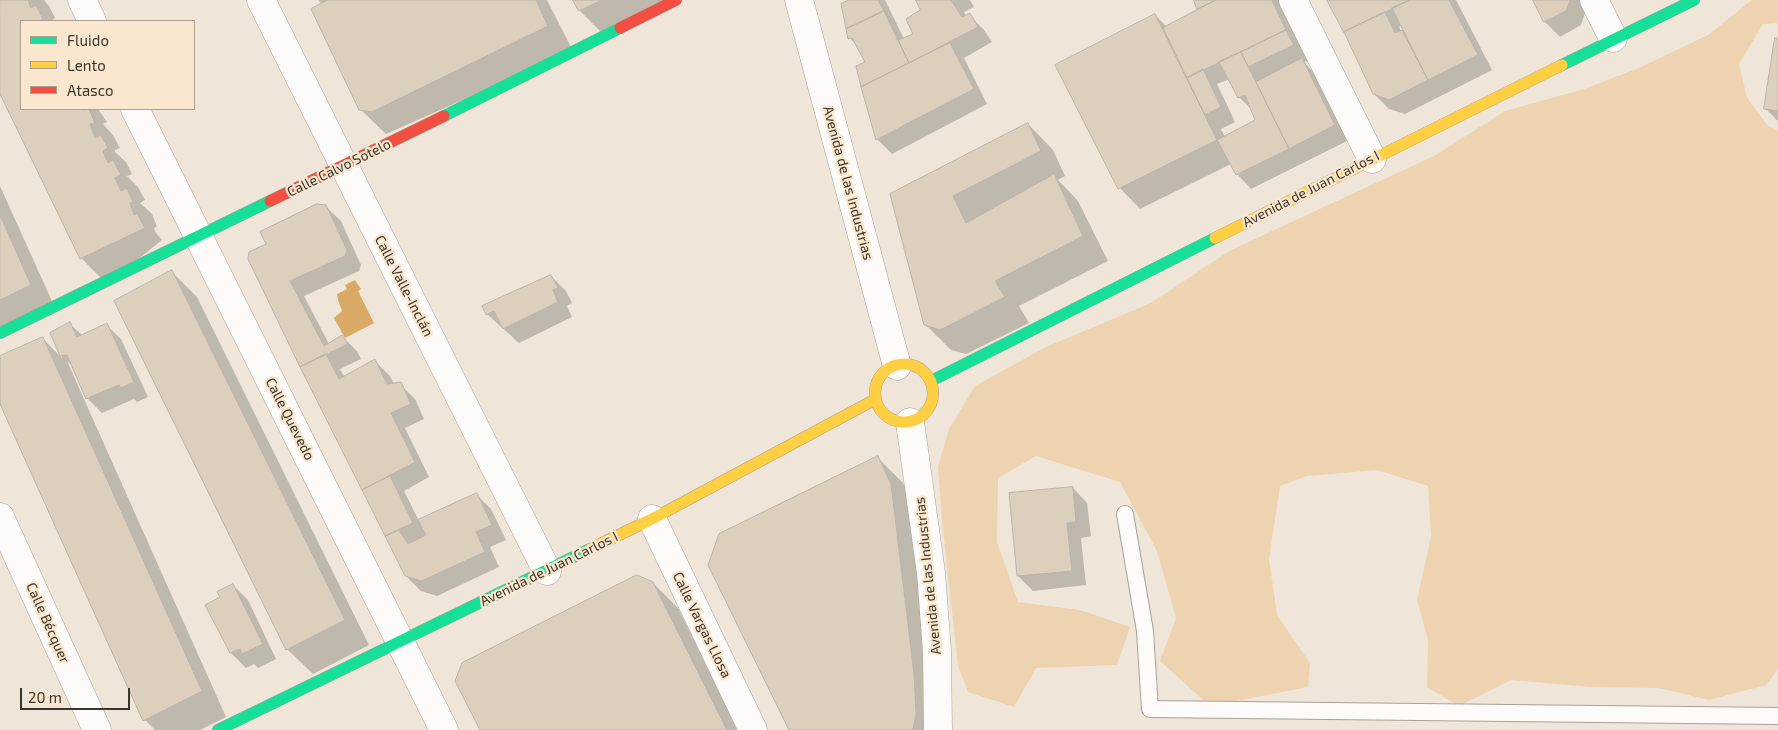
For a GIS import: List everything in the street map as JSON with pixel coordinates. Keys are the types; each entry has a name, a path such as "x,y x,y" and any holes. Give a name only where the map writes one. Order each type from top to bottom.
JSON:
{"street":[{"path":"82,0 92,20"},
{"name":"Calle Valle-Inclán","path":"262,0 547,571"},
{"name":"Calle Calvo Sotelo","path":"0,333 198,235 344,166 676,0"},
{"name":"Avenida de las Industrias","path":"799,0 897,366"},
{"path":"1293,0 1372,159"},
{"path":"1594,0 1614,38"},
{"name":"Avenida de Juan Carlos I","path":"931,381 1614,38 1694,0"},
{"name":"Calle Quevedo","path":"136,110 444,730"},
{"path":"905,364 920,369 931,381 933,390 930,407 925,414 910,422 889,418 883,413 876,400 876,391 882,375 889,369 897,366 905,364"},
{"name":"Avenida de Juan Carlos I","path":"218,730 652,519 876,400"},
{"name":"Avenida de las Industrias","path":"910,422 930,573 937,650 938,730"},
{"name":"Calle Bécquer","path":"0,517 97,730"},
{"name":"Calle Vargas Llosa","path":"652,519 753,730"}],"lane":[{"path":"1125,514 1145,630 1150,709 1778,716"}],"shaded area":[{"path":"1752,0 1778,0 1778,23 1763,24 1739,64 1747,98 1768,126 1778,130 1778,669 1766,685 1709,700 1659,688 1592,687 1511,680 1459,706 1427,687 1428,640 1417,600 1431,536 1428,486 1377,470 1307,476 1280,486 1269,559 1277,615 1310,663 1308,687 1210,706 1160,661 1176,618 1157,551 1120,482 1036,456 998,478 997,542 1018,602 1080,610 1130,627 1117,665 1036,668 1014,707 968,692 958,666 938,467 949,429 975,386 1046,347 1151,303 1229,251 1434,156 1505,111 1584,89 1639,68 1708,35"},
{"path":"355,280 361,289 358,291 374,323 345,338 334,318 342,311 337,294 347,289 345,285"}],"building":[{"path":"0,0 28,0 31,8 36,5 43,19 20,20 20,110 89,110 95,123 90,124 95,138 101,135 108,148 103,151 108,163 113,160 121,175 115,178 121,191 127,188 133,202 130,203 134,215 137,213 145,228 80,259 0,94"},
{"path":"328,0 536,0 548,26 372,112 359,110 311,9"},
{"path":"573,0 602,0 579,11"},
{"path":"849,0 878,0 884,11 846,29 841,4"},
{"path":"916,0 951,0 962,17 970,13 978,27 909,63 898,40 913,34 906,19 920,10"},
{"path":"1194,0 1216,0 1197,9"},
{"path":"1216,0 1272,0 1286,30 1187,78 1163,28"},
{"path":"1327,0 1410,0 1344,32"},
{"path":"1410,0 1449,0 1478,55 1428,80 1392,8"},
{"path":"1533,0 1570,0 1566,11 1544,22"},
{"path":"884,11 909,63 861,87 856,66 865,62 852,38 848,39 846,29"},
{"path":"1385,12 1395,33 1402,30 1428,80 1389,100 1373,94 1344,32"},
{"path":"1155,14 1217,140 1118,189 1055,65"},
{"path":"1286,30 1294,45 1248,67 1241,52"},
{"path":"1775,38 1778,38 1778,111 1764,109"},
{"path":"950,43 974,89 876,140 861,87"},
{"path":"1241,52 1289,149 1236,175 1217,140 1255,120 1245,95 1238,98 1219,62"},
{"path":"1302,58 1335,125 1289,149 1256,82"},
{"path":"1203,69 1221,107 1205,115 1187,78"},
{"path":"1028,123 1041,151 953,196 966,223 1054,174 1083,236 995,281 1005,297 940,330 924,325 890,194"},
{"path":"317,204 326,205 347,250 345,256 290,281 324,346 342,335 348,344 300,367 248,259 249,252 266,244 260,232"},
{"path":"0,215 31,285 0,300"},
{"path":"172,270 345,620 286,650 114,301"},
{"path":"551,275 558,288 553,290 558,302 503,329 494,311 486,315 482,306"},
{"path":"70,322 77,337 107,323 134,382 121,388 119,385 86,399 67,355 60,356 50,333"},
{"path":"43,337 202,691 143,721 0,404 0,356"},
{"path":"326,354 339,379 375,359 387,384 401,382 411,404 391,413 415,462 362,490 300,367"},
{"path":"878,456 891,484 914,673 916,714 913,730 789,730 708,565 719,534"},
{"path":"390,476 413,523 385,536 362,490"},
{"path":"1073,487 1076,522 1067,523 1072,571 1017,576 1009,493"},
{"path":"477,493 492,525 476,532 485,552 421,581 405,576 385,536 399,530 408,544 426,535 418,520"},
{"path":"637,575 653,582 727,730 480,730 455,681 462,663"},
{"path":"233,584 263,644 242,654 240,649 230,653 205,605 220,597 217,592"}],"traffic: fast":[{"path":"1562,65 1694,0"},
{"path":"444,116 620,28"},
{"path":"0,333 270,201"},
{"path":"931,381 1215,238"},
{"path":"218,730 590,549"}],"traffic: slow":[{"path":"1215,238 1562,65"},
{"path":"904,364 915,366 928,377 933,393 931,404 920,417 904,422 893,420 880,409 875,393 877,382 888,369 904,364"},
{"path":"590,549 652,519 876,399"}],"traffic: jam":[{"path":"620,28 676,0"},
{"path":"270,201 444,116"}]}
